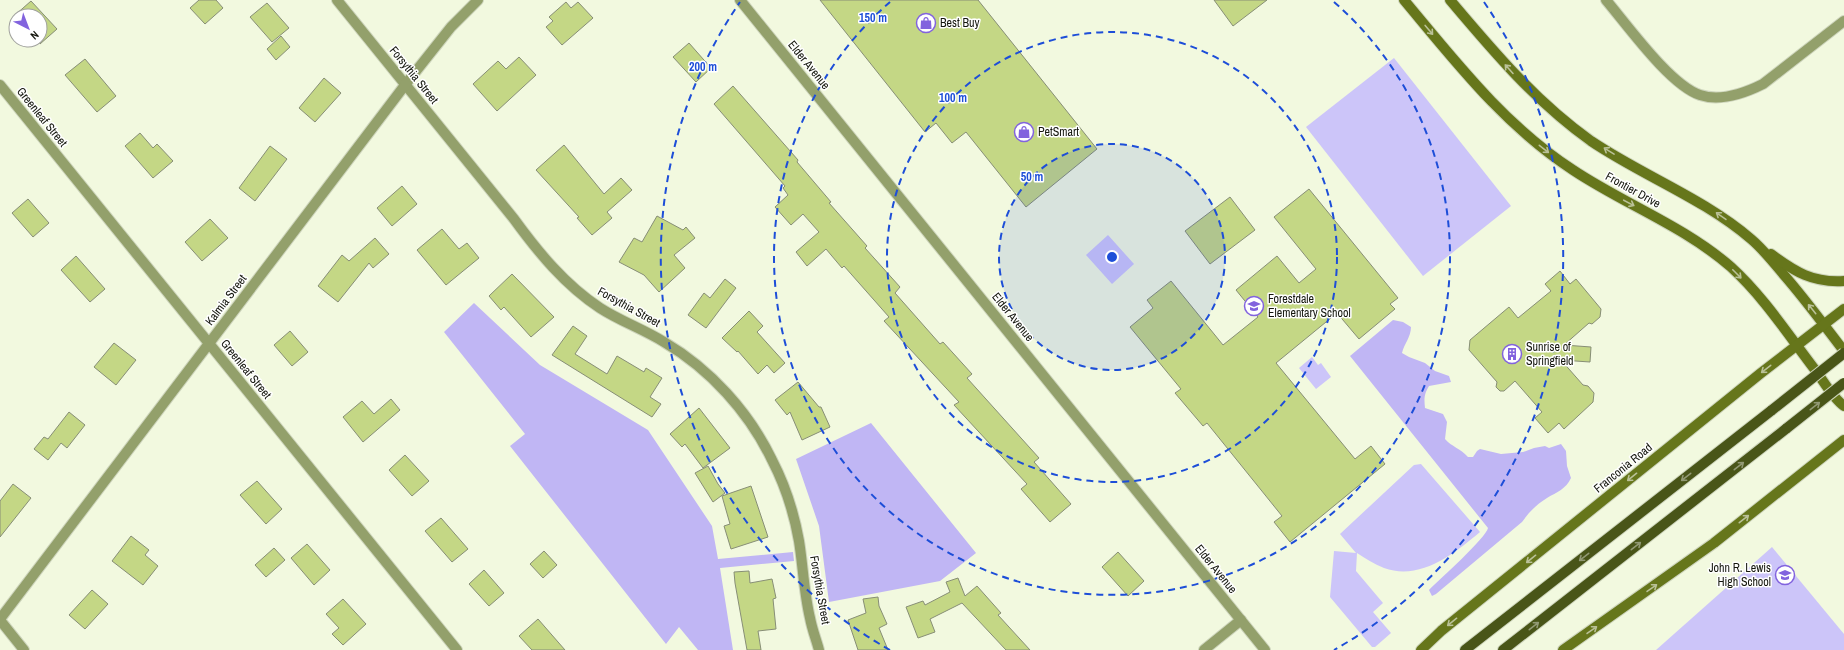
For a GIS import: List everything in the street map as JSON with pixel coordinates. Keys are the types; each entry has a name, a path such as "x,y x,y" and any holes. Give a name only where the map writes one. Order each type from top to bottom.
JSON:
{"main road":[{"name":"Frontier Drive","path":"1404,0 1475,84 1518,128 1572,170 1688,236 1726,263 1750,287 1844,406"},
{"name":"Frontier Drive","path":"1450,0 1522,84 1563,119 1592,141 1621,159 1707,206 1752,240 1790,282 1824,324 1844,352"},
{"path":"1752,240 1797,272 1824,281 1844,281"},
{"name":"Franconia Road","path":"1421,650 1441,631 1844,309"},
{"path":"1465,650 1844,352"},
{"path":"1503,650 1844,383"},
{"path":"1563,650 1684,565 1844,440"}],"street":[{"name":"Forsythia Street","path":"337,0 514,219 532,244 559,274 600,308 664,342 688,359 722,389 748,420 772,460 788,500 798,539 810,619 819,650"},
{"name":"Kalmia Street","path":"0,619 405,85 451,27 478,0"},
{"name":"Elder Avenue","path":"740,0 1265,650"},
{"path":"1606,0 1667,72 1687,90 1702,96 1720,98 1750,90 1763,84 1844,22"},
{"name":"Greenleaf Street","path":"0,85 457,650"},
{"path":"0,619 24,650"},
{"path":"1204,650 1241,620"}],"shaded area":[{"path":"1394,58 1511,206 1423,276 1306,127"},
{"path":"1108,235 1134,264 1112,284 1086,255"},
{"path":"474,303 540,365 648,430 712,526 718,559 793,552 794,561 720,568 733,650 698,650 679,627 666,644 510,446 525,434 444,332"},
{"path":"1393,320 1403,322 1411,327 1410,334 1402,353 1425,363 1435,371 1449,376 1451,382 1429,386 1425,394 1425,408 1443,414 1447,422 1445,439 1448,442 1468,457 1473,457 1480,449 1501,454 1523,452 1545,446 1549,448 1561,444 1566,451 1567,466 1571,478 1564,488 1543,500 1522,522 1432,596 1429,590 1471,549 1488,528 1350,356"},
{"path":"1312,357 1318,365 1321,363 1331,377 1316,389 1299,368"},
{"path":"871,423 976,553 940,581 829,602 819,526 796,459"},
{"path":"1421,464 1480,532 1459,549 1436,563 1411,571 1397,571 1384,568 1357,553 1356,571 1383,603 1373,612 1391,633 1375,647 1372,647 1330,597 1334,551 1356,553 1340,534 1414,465"},
{"name":"John R. Lewis High School","path":"1772,547 1844,634 1844,650 1656,650"}],"building":[{"path":"199,0 216,0 223,8 205,24 190,8"},
{"path":"820,0 978,0 1097,149 1026,207 966,132 952,143 936,123 925,132"},
{"path":"1214,0 1267,0 1233,26"},
{"path":"31,1 38,8 23,8"},
{"path":"566,2 571,8 578,2 593,18 562,45 546,27 553,21 549,17"},
{"path":"267,3 289,28 272,42 250,17"},
{"path":"48,19 57,29 48,37"},
{"path":"281,36 290,47 276,60 267,49"},
{"path":"689,43 711,68 696,82 673,57"},
{"path":"519,57 536,75 497,111 473,84 498,61 506,69"},
{"path":"85,59 116,96 97,112 65,75"},
{"path":"324,78 341,93 315,122 299,108"},
{"path":"733,86 798,160 797,162 831,202 829,203 867,246 865,248 900,287 895,293 940,344 943,342 972,374 967,378 1039,458 1034,462 1071,504 1050,522 1021,489 1027,484 954,405 959,402 884,321 889,317 844,266 842,268 826,249 807,266 796,252 819,232 803,214 791,225 775,207 788,195 783,188 785,186 714,104"},
{"path":"140,133 153,148 157,144 173,161 153,178 125,146"},
{"path":"564,145 604,194 621,178 632,190 607,212 612,218 592,235 577,218 579,217 536,170"},
{"path":"270,146 287,159 255,201 239,188"},
{"path":"402,186 417,204 392,226 377,208"},
{"path":"1309,189 1398,298 1390,304 1395,309 1359,339 1337,313 1276,363 1355,459 1371,446 1385,464 1290,542 1274,522 1282,516 1207,423 1203,426 1175,393 1181,389 1130,327 1153,308 1147,300 1171,281 1223,345 1258,317 1236,290 1277,256 1299,283 1316,269 1274,217"},
{"path":"1230,197 1255,230 1210,264 1185,231"},
{"path":"28,199 49,223 33,237 12,213"},
{"path":"657,216 683,230 686,227 695,238 674,255 685,268 659,292 644,275 619,262 634,238 642,242"},
{"path":"210,219 228,238 202,261 185,242"},
{"path":"442,229 459,249 467,243 479,258 446,285 417,250"},
{"path":"375,238 389,254 373,268 369,263 338,302 318,286 342,255 349,261"},
{"path":"76,256 105,289 90,302 61,270"},
{"name":"Sunrise of Springfield","path":"1560,271 1570,284 1576,279 1601,309 1600,317 1592,324 1589,323 1564,345 1591,347 1590,362 1561,360 1583,385 1588,386 1594,393 1593,402 1564,429 1559,423 1548,433 1535,418 1542,412 1515,381 1504,391 1500,391 1496,387 1497,382 1469,350 1470,340 1509,307 1518,318 1551,291 1545,284"},
{"path":"512,274 554,317 531,337 504,307 501,310 489,296"},
{"path":"725,279 736,288 706,328 688,315 704,293 710,298"},
{"path":"749,311 763,326 757,332 785,363 774,373 767,365 758,374 738,351 737,352 722,338"},
{"path":"573,326 587,336 575,354 607,374 617,356 644,372 646,368 662,378 650,397 661,404 652,417 552,355"},
{"path":"290,331 308,352 292,366 274,345"},
{"path":"114,343 136,360 116,385 94,367"},
{"path":"798,382 819,407 821,407 830,427 802,440 790,412 787,415 775,400"},
{"path":"391,399 400,410 363,442 343,417 362,401 374,414"},
{"path":"699,408 730,448 703,468 685,444 682,447 670,434"},
{"path":"69,412 85,425 67,448 61,443 48,460 34,449 44,437 48,439"},
{"path":"405,455 429,481 412,496 389,470"},
{"path":"708,466 725,493 713,502 695,473"},
{"path":"257,481 282,509 266,524 240,495"},
{"path":"13,484 31,498 0,537 0,501"},
{"path":"751,486 768,537 731,549 724,526 730,524 722,496"},
{"path":"441,518 468,549 452,562 425,531"},
{"path":"131,536 149,550 145,555 158,566 143,585 112,561"},
{"path":"307,544 330,570 314,585 291,558"},
{"path":"274,548 285,560 266,577 255,565"},
{"path":"544,551 557,565 543,578 530,564"},
{"path":"1118,552 1144,581 1128,596 1102,567"},
{"path":"484,570 504,593 489,606 469,584"},
{"path":"749,571 750,583 772,579 776,598 773,599 776,629 758,631 761,650 747,650 735,583 734,572"},
{"path":"958,578 965,596 977,586 1001,613 998,615 1030,650 1006,650 962,603 930,619 935,632 918,638 906,607 923,601 925,605 950,592 946,582"},
{"path":"92,590 108,604 85,629 69,615"},
{"path":"878,597 879,606 887,624 879,628 888,650 858,650 848,620 866,613 863,599"},
{"path":"343,599 366,624 343,645 332,634 339,628 326,614"},
{"path":"538,619 565,650 532,650 519,636"}],"place":[{"name":"Best Buy","path":"926,23"},
{"name":"PetSmart","path":"1024,132"},
{"name":"Forestdale Elementary School","path":"1254,306"},
{"name":"Sunrise of Springfield","path":"1512,354"},
{"name":"John R. Lewis High School","path":"1785,575"}]}
